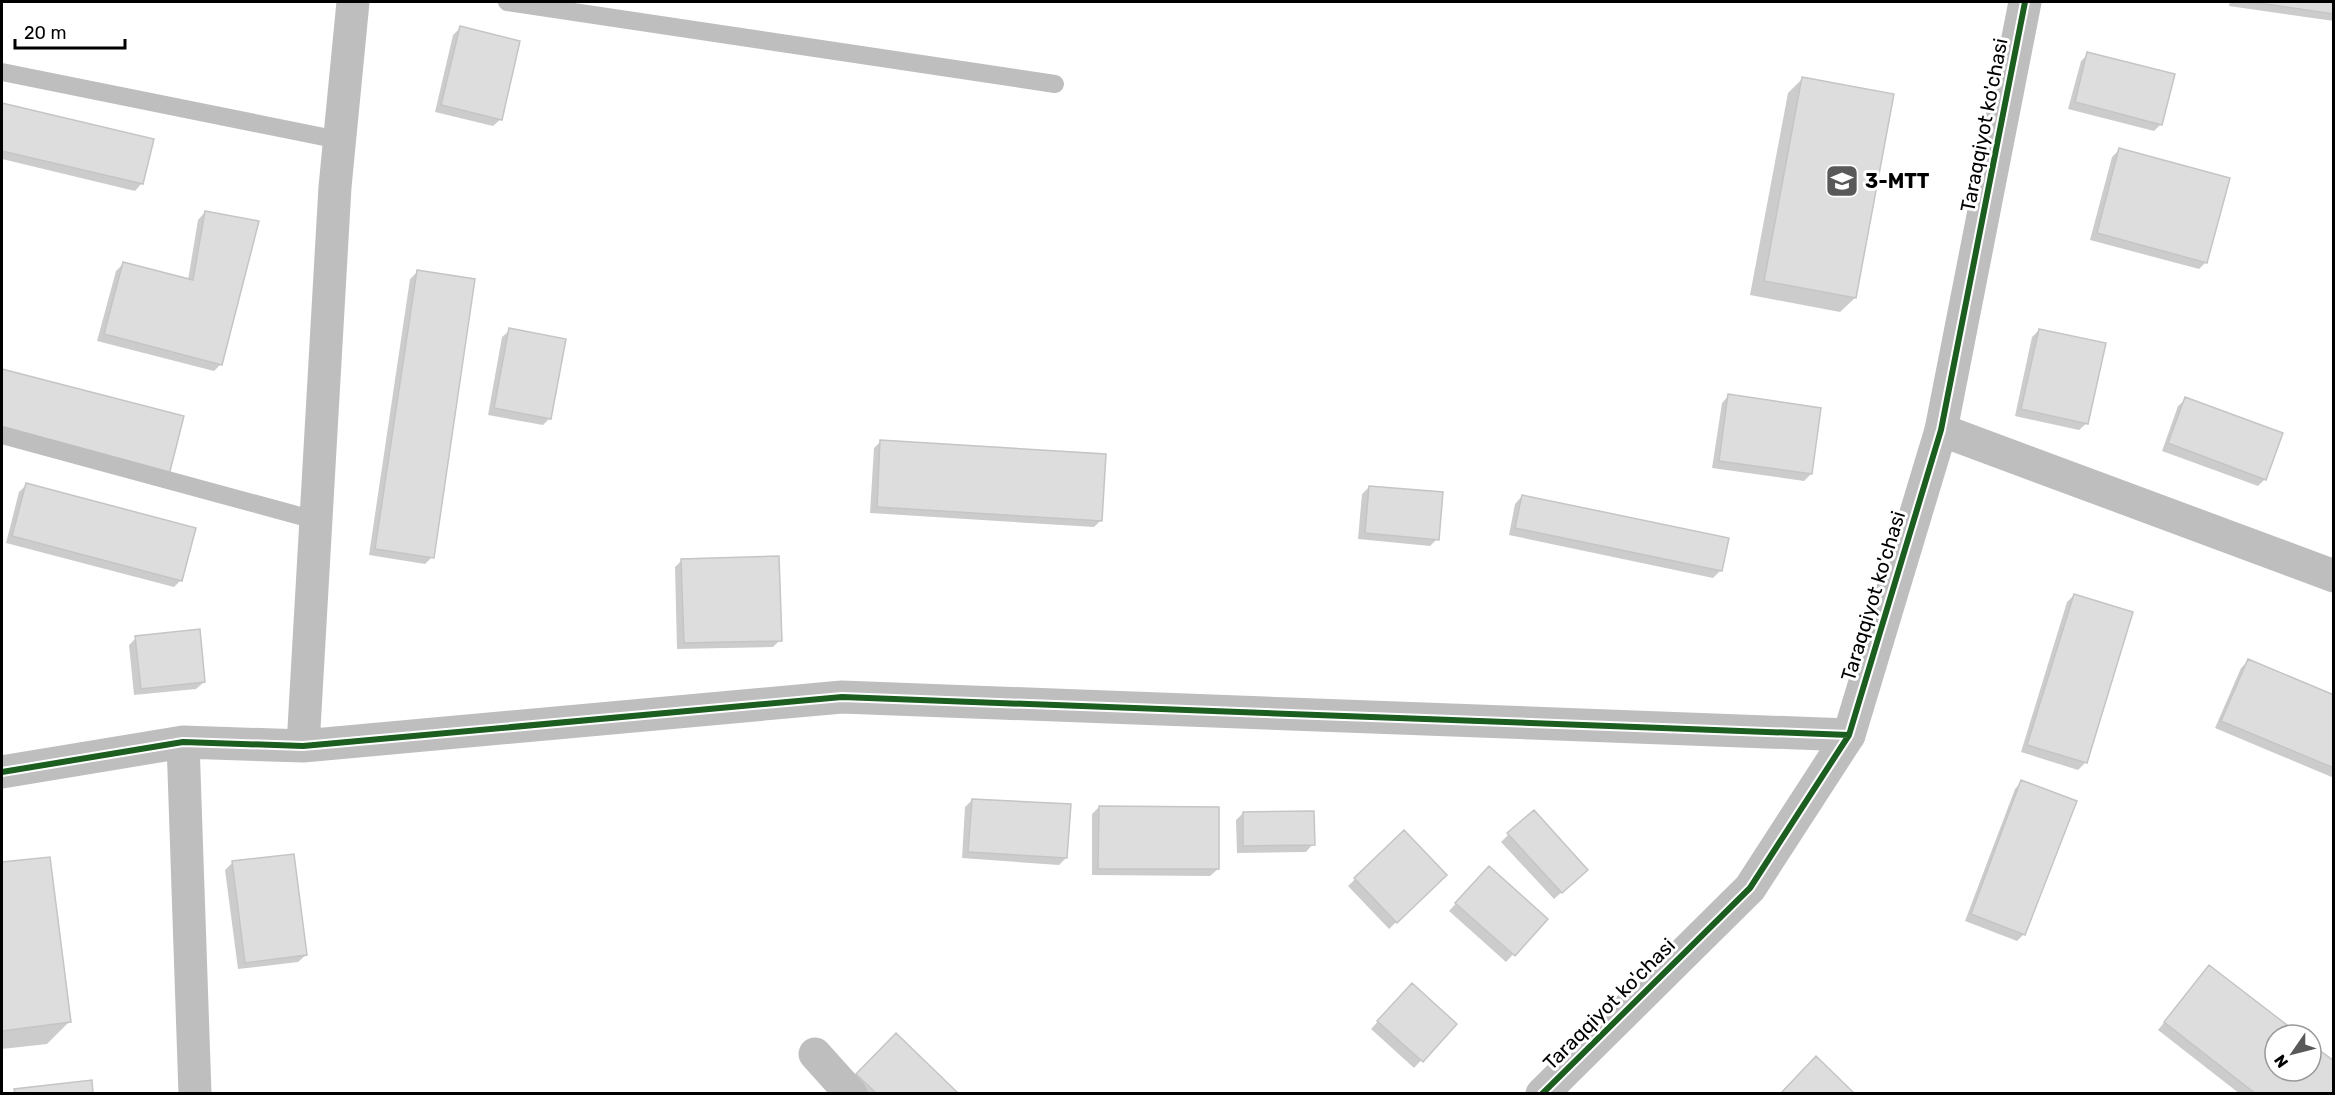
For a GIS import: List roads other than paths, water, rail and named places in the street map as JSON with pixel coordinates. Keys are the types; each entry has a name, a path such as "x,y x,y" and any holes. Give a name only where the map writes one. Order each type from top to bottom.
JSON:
{"street":[{"path":"303,746 339,140 353,2"},
{"name":"Taraqqiyot ko'chasi","path":"1542,1094 1750,888 1848,735 1941,430 2025,2"},
{"path":"1941,430 2334,576"},
{"path":"2,772 183,742 303,746 842,697 1848,735"},
{"path":"183,742 195,1094"},
{"path":"815,1054 851,1094"}],"lane":[{"path":"507,2 1055,84"},
{"path":"2,72 339,140"},
{"path":"2,435 315,520"}],"place":[{"name":"3-MTT","path":"1842,181"}]}
